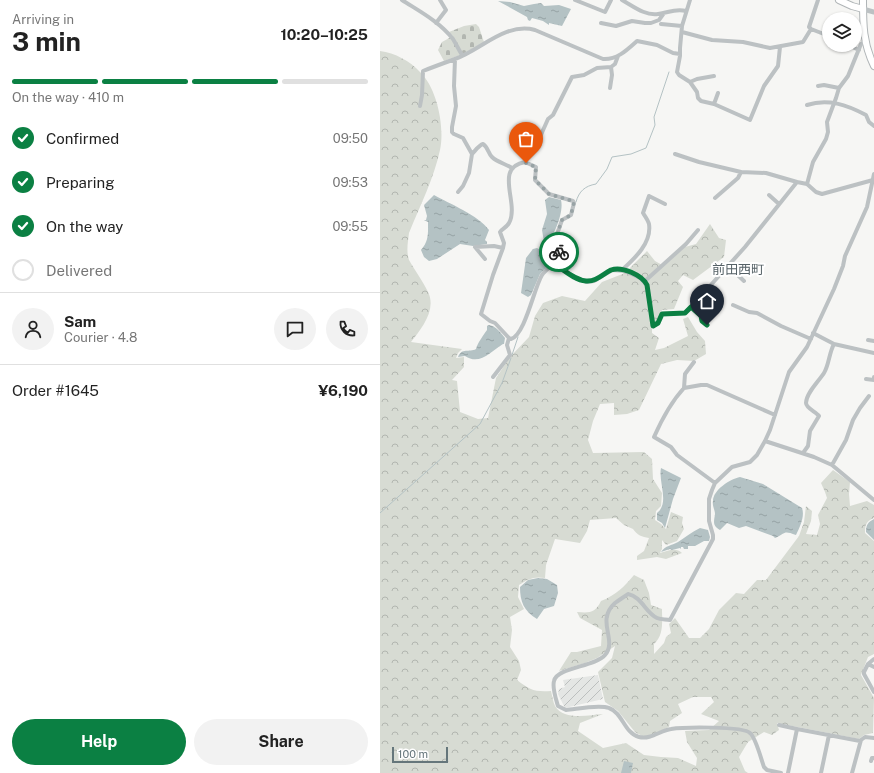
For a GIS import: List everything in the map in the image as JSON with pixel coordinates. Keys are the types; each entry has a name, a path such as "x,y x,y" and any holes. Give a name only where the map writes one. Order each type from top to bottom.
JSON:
{"main road":[{"path":"839,0 863,9"},
{"path":"863,0 863,32 874,66"}],"street":[{"path":"402,0 436,23 453,39 462,55"},
{"path":"436,23 446,10 440,0"},
{"path":"575,0 605,12 611,0"},
{"path":"622,0 648,14 664,13 677,9 686,10"},
{"path":"690,0 682,26 678,73 690,82 701,101 714,104 750,120 764,86 778,66 780,49"},
{"path":"682,32 712,40 743,42 780,49 803,42 811,29 809,27 818,0"},
{"path":"863,9 874,12"},
{"path":"601,23 616,26 632,21 651,23 659,20 664,13"},
{"path":"661,24 682,26"},
{"path":"420,106 422,95 422,71 455,59 499,35 523,28 535,30 603,59 612,59 618,56 637,41 657,45 673,53 680,54"},
{"path":"811,29 822,33"},
{"path":"807,184 813,162 826,139 827,122 839,88 846,78 858,52"},
{"path":"610,88 612,66 618,56"},
{"path":"455,59 454,86 456,106 452,132 463,138 472,154 469,173 463,186 458,192"},
{"path":"525,162 540,137 548,119 553,115 572,77 584,75 597,68 612,66"},
{"path":"690,82 697,79 714,76"},
{"path":"818,86 824,85 839,88"},
{"path":"714,104 718,92"},
{"path":"807,105 826,101 846,105 866,115 869,122 874,126"},
{"path":"472,154 483,144 493,158 512,168"},
{"path":"675,154 698,162 741,172 766,173 807,184 816,192 826,193 873,180"},
{"path":"493,377 510,355 507,345 508,338 495,323 481,314 503,248 504,243 500,232 509,223 512,211 508,181 512,168 518,163 525,162 536,167 535,180 549,194 574,202 571,215 562,220 556,236 555,240 560,246 560,251 556,259 542,275 530,308 517,336 511,339 508,338"},
{"path":"716,198 738,178 741,172"},
{"path":"781,773 767,770 764,767 752,734 745,730 711,728 670,729 651,736 639,737 626,728 618,715 609,708 603,707 566,710 558,706 554,686 556,677 563,672 595,662 605,655 609,649 610,643 606,624 607,615 614,604 628,594 633,595 642,602 650,613 656,617 670,620 713,539 709,521 709,498 715,483 732,467 750,462 757,455 765,441 789,372 807,347 834,289 843,266 845,256 867,207 874,174"},
{"path":"556,259 556,265 576,278 587,282 594,281 612,270 622,270 645,281 647,285 653,326 658,323 662,314 685,313 691,307 728,266 796,182"},
{"path":"769,195 779,204"},
{"path":"622,270 638,255 643,247 647,236 649,223 643,213 649,196 664,204"},
{"path":"645,281 686,244 698,230"},
{"path":"485,259 475,248 494,246 503,248"},
{"path":"728,266 744,281"},
{"path":"733,305 749,312 757,313 781,326 811,339"},
{"path":"691,307 701,316 702,321 707,325"},
{"path":"813,333 834,344 874,353"},
{"path":"868,340 874,341"},
{"path":"802,453 808,446 810,431 819,416 807,406 807,400 813,386 824,373 834,344"},
{"path":"684,388 686,374 694,362"},
{"path":"866,379 874,380 874,377"},
{"path":"715,483 677,455 671,447 654,437 666,411 678,393 684,388 707,385 775,415"},
{"path":"832,465 846,440 853,420 869,396"},
{"path":"765,441 832,465 874,500"},
{"path":"874,659 868,664 864,672 874,692"},
{"path":"868,664 874,667"},
{"path":"779,725 860,741"},
{"path":"788,773 797,729"},
{"path":"821,773 829,735"},
{"path":"852,773 860,741 865,737 874,738"}],"shaded area":[{"path":"598,675 603,699 565,708 558,694 559,689 565,687 563,680"}],"green space":[{"path":"476,24 479,27 484,42 463,54 444,61 438,50 442,42 453,36 449,32 464,26"},
{"path":"380,51 397,56 416,68 426,79 431,88 438,108 441,130 440,150 430,181 409,233 408,246 409,260 428,292 431,306 427,319 411,342 462,349 456,358 464,357 464,367 452,380 457,381 460,412 478,419 488,418 496,378 510,357 529,337 535,316 543,303 562,296 585,301 602,282 625,273 647,251 655,261 664,266 685,247 696,244 710,224 719,238 726,240 724,257 693,280 683,275 678,281 683,287 674,309 662,310 657,321 652,327 652,333 659,338 655,350 664,348 688,336 683,319 688,317 697,332 705,341 706,354 694,361 677,360 661,364 639,410 627,414 614,415 614,403 600,404 593,421 588,440 593,453 644,452 652,459 653,479 662,493 661,506 656,511 655,520 666,529 671,512 683,517 682,523 684,529 677,541 666,545 662,540 662,549 660,553 677,550 682,553 666,559 657,557 637,560 637,556 644,551 649,538 636,533 633,529 624,525 616,518 590,520 587,531 580,543 555,539 546,565 545,578 531,578 519,585 518,597 524,609 510,617 512,630 510,647 519,661 521,670 517,680 532,690 551,691 555,706 564,714 584,716 603,714 580,723 578,731 603,748 626,743 644,755 678,758 696,766 697,758 687,742 685,731 709,730 719,721 701,714 714,702 711,697 693,697 678,704 682,713 670,721 669,727 650,736 642,736 635,732 618,711 605,702 598,672 612,658 615,646 597,658 559,671 571,652 601,646 602,630 580,618 577,612 589,612 594,610 601,601 619,590 634,575 644,580 649,593 651,605 662,609 662,628 659,637 654,644 654,654 664,643 666,637 671,633 669,624 675,618 689,638 700,638 709,629 719,610 736,593 744,594 757,580 766,580 799,536 804,522 806,506 812,511 811,521 806,534 817,535 820,524 818,515 827,498 821,483 833,470 850,482 850,506 867,501 874,505 874,518 869,520 866,524 865,533 874,541 874,654 868,657 861,675 874,698 873,733 864,735 859,739 777,723 779,730 772,735 764,732 748,742 739,757 745,771 748,773 380,773"}],"water":[{"path":"498,1 510,2 524,6 541,3 544,6 559,5 571,9 562,26 549,23 549,25 543,21 532,18 530,21 527,17"},
{"path":"434,195 478,219 489,230 485,240 487,244 473,246 460,244 437,259 429,261 424,257 421,250 424,247 428,237 428,222 424,220 426,220 427,216 424,205"},
{"path":"549,197 561,200 562,205 560,217 553,235 546,243 544,242 542,230 547,214 545,200"},
{"path":"537,248 551,256 552,262 540,274 531,295 528,297 521,293 526,258 533,249"},
{"path":"489,325 496,328 505,338 504,344 480,358 470,359 465,356 458,357 464,351 476,349 487,330 487,326"},
{"path":"661,468 681,478 673,499 665,528 662,523 657,520 657,513 663,504 660,474"},
{"path":"740,477 763,484 802,508 802,518 796,535 787,532 775,538 746,526 739,528 727,523 720,530 716,527 714,523 714,497 719,489 732,480"},
{"path":"874,519 874,540 866,532 866,527 870,521"},
{"path":"700,528 708,530 710,537 709,541 704,541 695,546 688,546 688,549 681,547 681,549 670,549 661,552 667,547"},
{"path":"538,578 547,579 557,585 558,593 554,606 544,609 537,619 529,613 524,606 520,587 528,580"},
{"path":"624,761 633,763 631,773 621,773"}],"waterway":[{"path":"576,202 583,190 596,184 607,169 612,157 631,154 646,148 655,125 654,117 669,72"},
{"path":"559,255 562,251 561,244"},
{"path":"512,355 518,337"},
{"path":"380,513 480,424 502,383 511,358"}],"way so far":[{"path":"526,163 536,167 535,180 549,194 574,202 571,215 562,220 556,236 555,240 560,246 559,252"}],"district":[{"name":"前田西町","path":"738,269"}],"route":[{"path":"559,252 556,256 556,265 576,278 587,282 594,281 612,270 625,271 645,281 647,285 653,326 658,323 662,314 685,313 691,307 701,316 702,321 707,325"}]}
